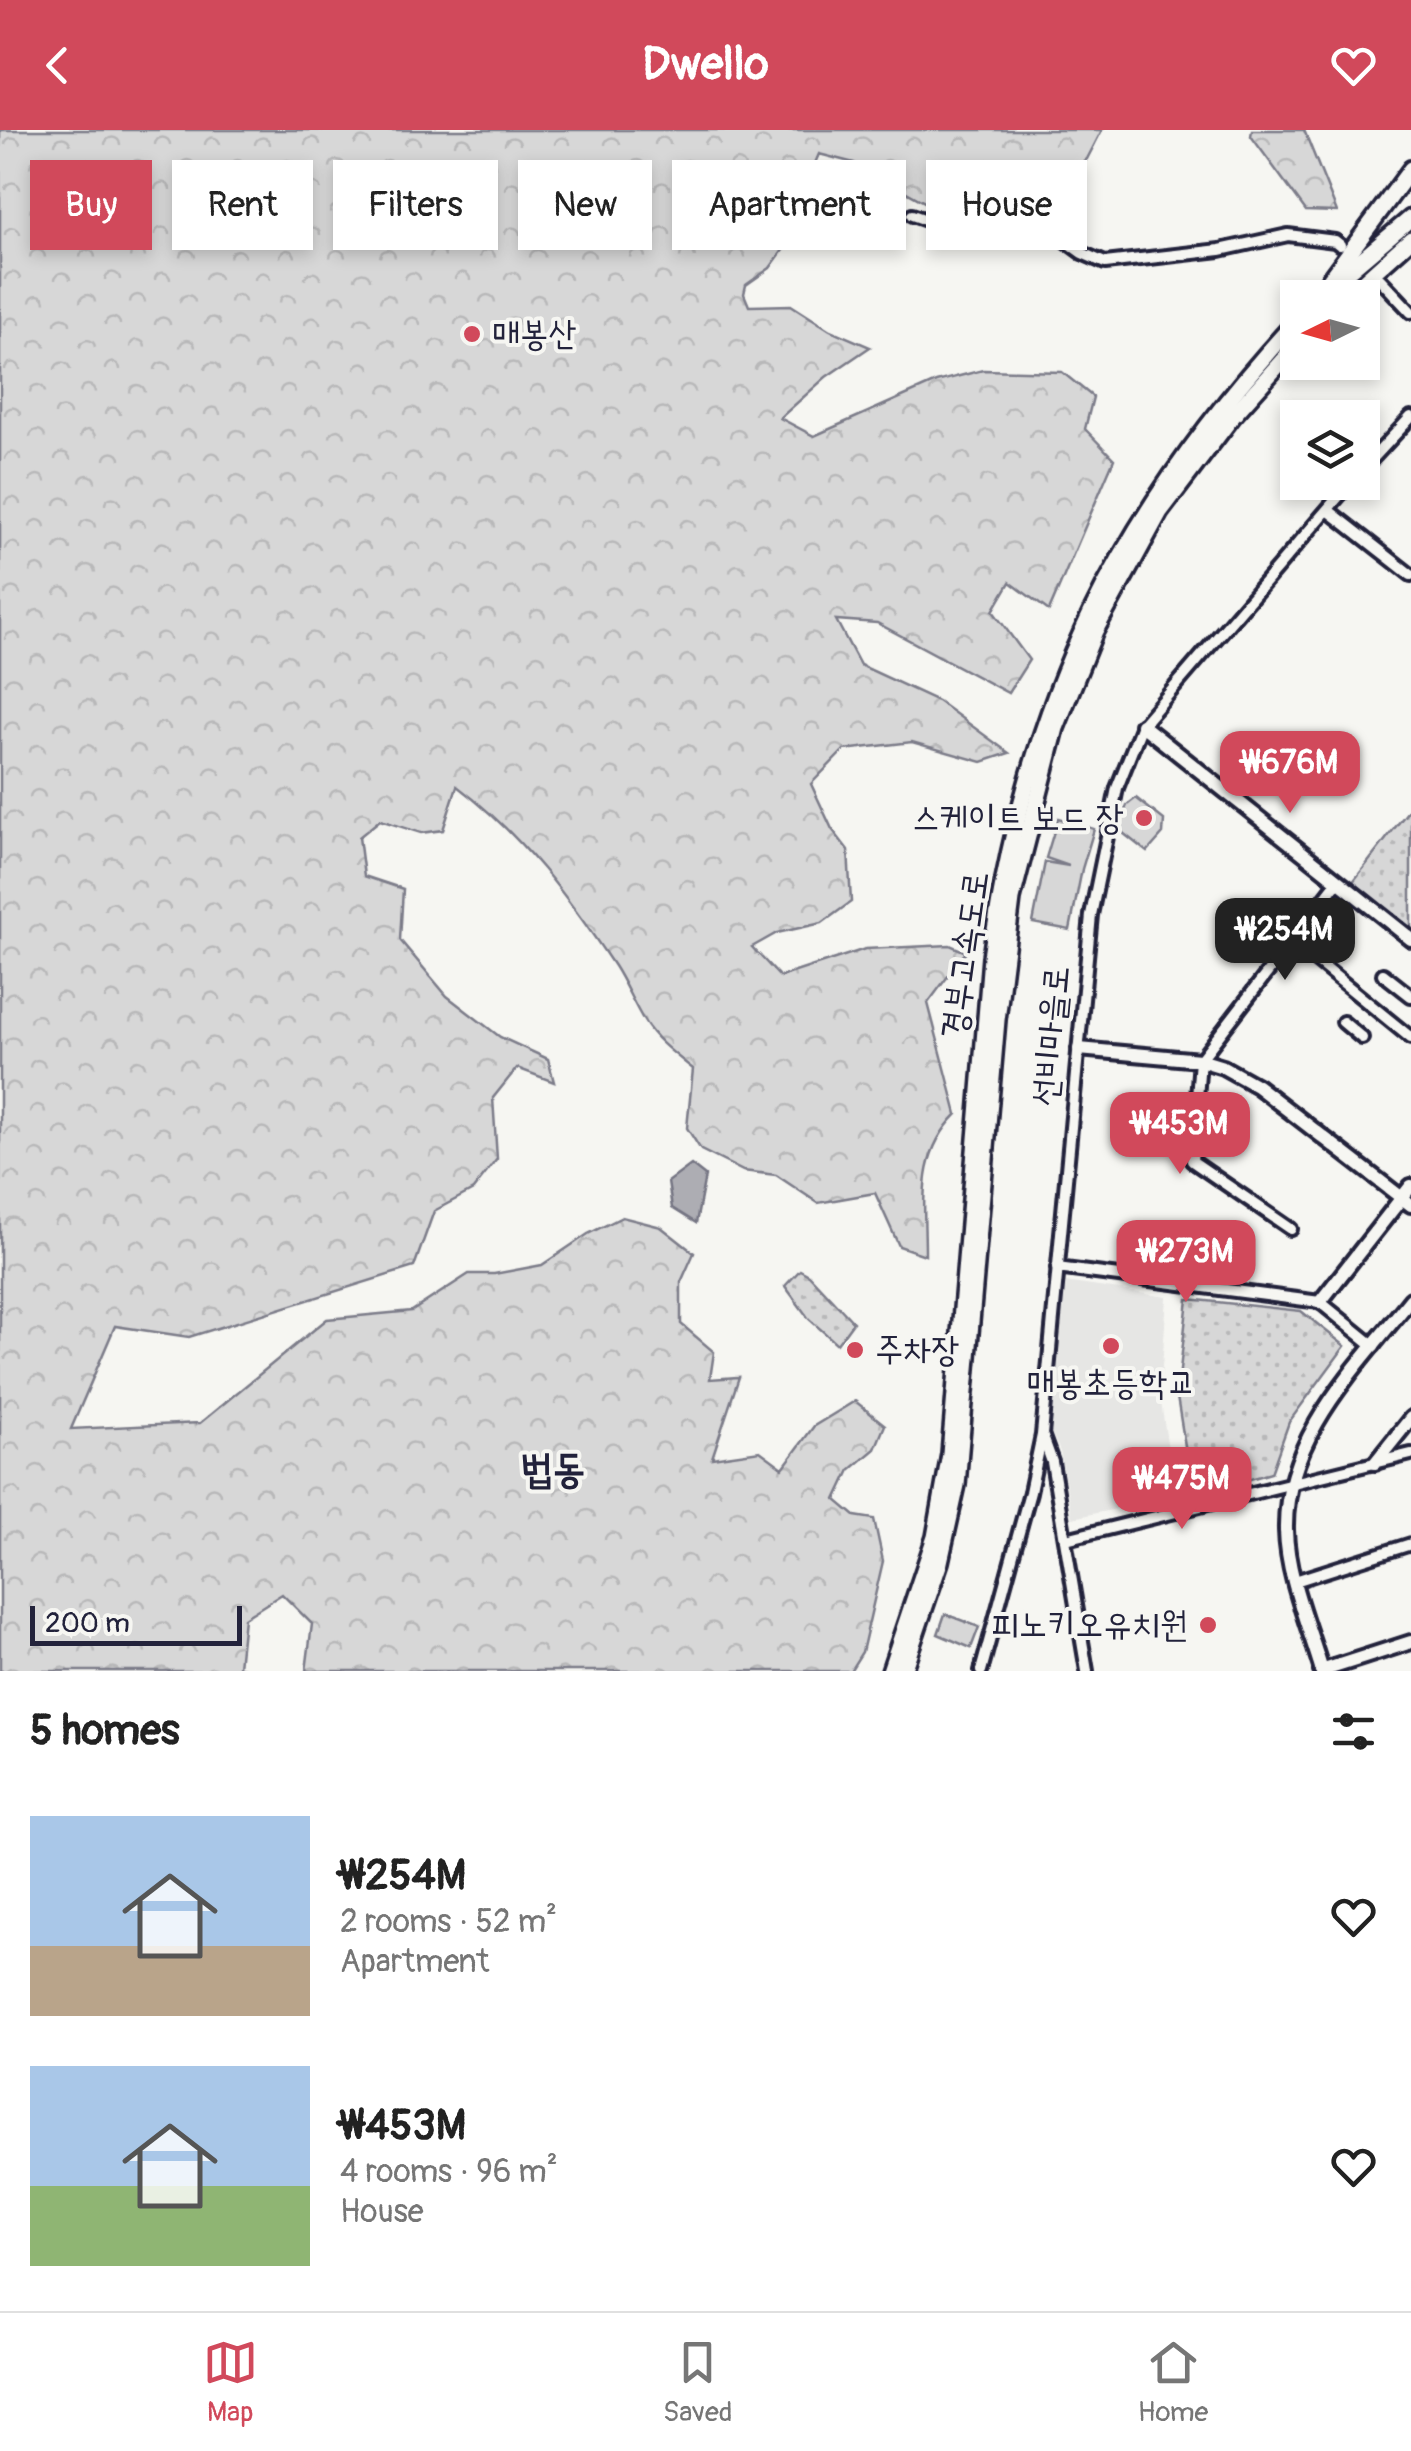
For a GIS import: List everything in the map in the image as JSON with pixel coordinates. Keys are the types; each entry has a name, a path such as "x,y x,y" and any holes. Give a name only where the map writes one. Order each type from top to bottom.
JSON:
{"highway":[{"path":"1330,280 1411,169"},
{"path":"1338,280 1411,218"},
{"path":"1366,280 1411,239"},
{"path":"1370,280 1411,250"},
{"name":"경부고속도로","path":"890,1671 935,1537 950,1454 990,973 999,899 1023,794 1061,674 1116,562 1176,466 1280,338"},
{"name":"경부고속도로","path":"903,1671 940,1562 962,1454 997,1020 1012,900 1056,728 1095,631 1160,512 1280,363"}],"main road":[{"path":"1142,726 1411,939"},
{"path":"1078,1049 1200,1060 1223,1067 1257,1086 1406,1202"},
{"path":"1320,1302 1406,1202 1411,1186"},
{"path":"1411,1299 1313,1427 1294,1466 1286,1532 1322,1671 1411,1642"},
{"path":"1375,1463 1411,1418"}],"street":[{"path":"912,215 976,234 1048,234 1105,263 1220,250 1288,235 1335,241 1340,246"},
{"path":"1380,279 1411,312"},
{"path":"1380,451 1411,418"},
{"name":"선비마을로","path":"981,1671 1042,1435 1098,870 1116,788 1142,726 1336,500"},
{"path":"1328,510 1411,575"},
{"path":"1291,1230 1192,1161 1200,1060 1338,881"},
{"path":"1292,941 1411,1038"},
{"path":"1383,974 1411,996"},
{"path":"1344,1022 1362,1038"},
{"path":"1057,1268 1320,1302 1374,1346"},
{"path":"1042,1435 1052,1462 1087,1671"},
{"path":"1066,1539 1411,1454"},
{"path":"1296,1581 1411,1544"},
{"path":"1368,1656 1372,1671"}],"shaded area":[{"path":"691,1165 705,1176 696,1223 672,1208 668,1182"},
{"path":"1065,1282 1167,1297 1160,1395 1175,1497 1072,1518 1060,1452 1051,1431"}],"green space":[{"path":"0,130 1102,130 1086,160 926,160 926,203 906,192 906,160 842,160 819,154 816,160 672,160 672,250 783,250 770,268 746,285 744,294 749,306 791,305 830,330 870,347 826,377 780,418 814,436 936,382 983,370 1062,372 1093,397 1085,429 1114,459 1049,611 1010,582 993,611 1029,660 1008,693 877,623 836,620 860,665 938,701 1009,753 982,762 912,742 844,750 811,784 832,829 848,850 851,902 822,923 777,933 752,947 780,977 865,949 950,945 966,952 928,1003 957,1114 944,1130 929,1162 924,1197 925,1255 899,1246 875,1193 818,1203 776,1175 743,1171 701,1150 687,1128 693,1069 649,1028 614,966 543,869 503,826 457,786 443,830 421,833 380,820 359,837 364,876 403,889 400,940 447,996 500,1037 548,1059 554,1082 517,1068 493,1098 497,1159 473,1190 434,1211 414,1267 189,1337 115,1326 71,1429 200,1423 327,1319 412,1311 469,1274 494,1274 542,1265 622,1217 661,1227 694,1253 681,1282 681,1324 714,1352 710,1379 739,1377 712,1458 760,1451 783,1468 814,1426 855,1401 885,1425 875,1449 850,1470 836,1500 855,1516 874,1519 883,1561 862,1652 850,1671 306,1671 312,1624 282,1594 244,1618 239,1667 259,1671 0,1671"},
{"path":"1252,130 1304,130 1337,212 1306,211 1251,136"},
{"name":"스케이트 보드 장","path":"1136,798 1164,820 1163,834 1147,852 1118,829 1127,805"},
{"path":"1411,807 1411,928 1352,883"},
{"path":"1058,818 1094,829 1070,930 1033,923 1045,862 1069,866 1046,858"},
{"path":"800,1270 853,1322 837,1344 809,1319 785,1286"},
{"path":"1188,1299 1301,1311 1345,1346 1289,1422 1271,1473 1193,1496 1177,1397"},
{"path":"945,1614 979,1627 971,1648 938,1634"}],"place":[{"name":"매봉산","path":"472,334"},
{"name":"스케이트 보드 장","path":"1144,818"},
{"name":"매봉초등학교","path":"1111,1346"},
{"name":"주차장","path":"855,1350"},
{"name":"피노키오유치원","path":"1208,1625"}],"district":[{"name":"법동","path":"553,1469"}]}
